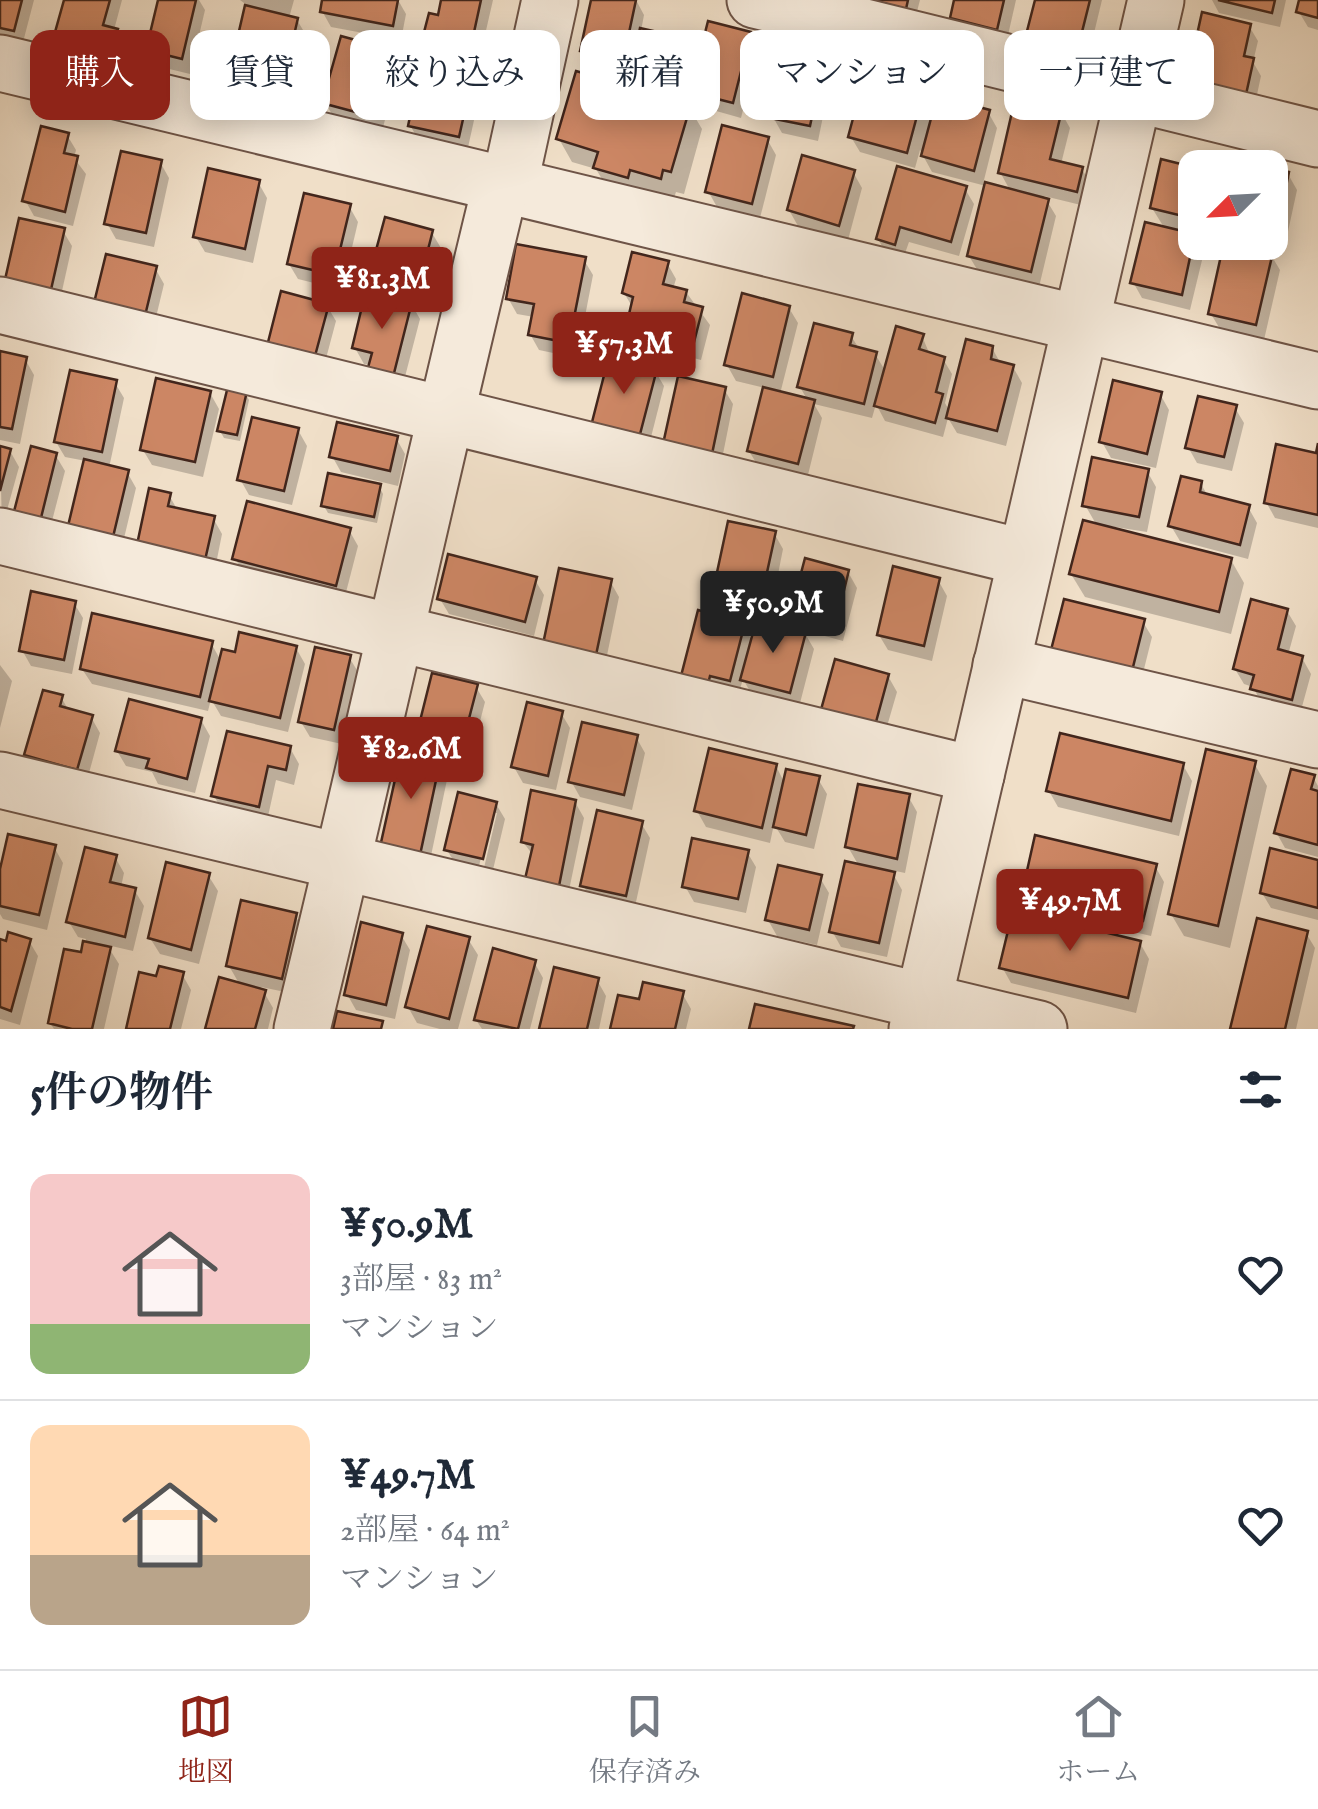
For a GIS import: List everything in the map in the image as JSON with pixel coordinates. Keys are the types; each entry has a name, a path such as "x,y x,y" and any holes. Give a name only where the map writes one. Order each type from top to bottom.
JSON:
{"street":[{"path":"302,1029 444,416 550,0"},
{"path":"755,0 1004,63"},
{"path":"1149,30 1156,0"},
{"path":"0,63 1318,382"},
{"path":"1214,115 1318,139"},
{"path":"920,1015 1128,120"},
{"path":"0,306 1026,558"},
{"path":"0,536 976,775"},
{"path":"1001,665 1318,740"},
{"path":"0,780 343,862 920,1015 1039,1029"}],"building":[{"path":"0,0 22,0 14,31 0,28"},
{"path":"64,0 110,0 103,25 118,29 118,30 56,30"},
{"path":"158,0 196,0 182,59 170,56 170,30 151,30"},
{"path":"322,0 398,0 393,26 320,12"},
{"path":"441,0 481,0 474,30 425,30 429,13 438,15"},
{"path":"591,0 636,0 630,30 585,30"},
{"path":"871,0 908,0 906,9"},
{"path":"954,0 1004,0 997,30 950,18"},
{"path":"1035,0 1090,0 1082,30 1027,30"},
{"path":"1218,0 1275,0 1272,13"},
{"path":"1299,0 1318,0 1318,18 1296,12"},
{"path":"245,5 298,18 295,30 239,30"},
{"path":"1202,12 1251,24 1244,56 1254,58 1245,99 1214,92 1214,30 1198,30"},
{"path":"708,21 743,30 740,30 740,75 733,103 720,100 720,30 706,30"},
{"path":"341,36 350,38 350,111 330,105 330,75"},
{"path":"576,71 580,72 580,120 686,120 671,172 663,170 661,179 630,170 628,178 593,168 598,152 556,139"},
{"path":"984,108 990,110 974,171 921,156 931,120 984,120"},
{"path":"409,120 463,120 459,137 408,126"},
{"path":"780,120 811,120 810,126"},
{"path":"853,120 916,120 907,153 848,137"},
{"path":"1010,120 1060,120 1050,159 1083,167 1077,192 998,173"},
{"path":"722,125 769,137 752,204 705,192"},
{"path":"41,126 69,133 64,153 78,156 65,212 22,201"},
{"path":"121,151 162,160 146,233 104,224"},
{"path":"802,155 855,170 839,226 787,210"},
{"path":"1161,159 1178,163 1178,215 1150,208"},
{"path":"897,166 967,186 951,242 900,227 895,245 876,239"},
{"path":"208,168 260,180 245,249 193,237"},
{"path":"985,182 1049,199 1031,272 967,256"},
{"path":"304,193 351,204 334,275 287,264"},
{"path":"385,217 433,230 418,289 369,276"},
{"path":"19,218 65,228 50,294 4,284"},
{"path":"1145,222 1178,230 1178,260 1189,260 1182,295 1130,283"},
{"path":"516,244 586,257 569,343 528,335 534,304 506,299"},
{"path":"632,252 669,261 663,284 687,290 684,302 703,307 693,346 674,341 671,353 635,344 639,330 626,327 633,297 622,293"},
{"path":"106,254 157,266 143,324 92,311"},
{"path":"1220,260 1271,260 1256,325 1208,314"},
{"path":"366,290 412,302 392,381 366,375 372,353 352,348"},
{"path":"281,291 329,304 312,367 265,354"},
{"path":"742,293 790,306 773,377 724,365"},
{"path":"814,323 853,333 850,345 877,352 864,404 797,387"},
{"path":"896,326 924,334 919,349 945,357 936,392 943,394 935,423 874,406"},
{"path":"966,339 993,346 991,359 1014,365 997,431 946,418"},
{"path":"0,351 27,357 12,429 0,427"},
{"path":"609,356 657,369 639,438 591,426"},
{"path":"70,370 117,380 102,452 54,442"},
{"path":"678,376 726,387 712,454 663,444"},
{"path":"156,378 211,391 195,462 140,450"},
{"path":"1113,380 1162,392 1147,454 1099,442"},
{"path":"228,386 247,391 237,435 217,431"},
{"path":"763,387 815,400 798,464 747,451"},
{"path":"1198,396 1237,405 1224,457 1185,448"},
{"path":"252,417 299,428 284,491 237,480"},
{"path":"337,422 398,436 390,471 329,457"},
{"path":"1318,443 1318,515 1264,503 1276,444 1316,453"},
{"path":"0,446 11,449 0,491"},
{"path":"31,446 57,453 38,530 11,523"},
{"path":"1092,457 1149,469 1139,517 1082,506"},
{"path":"84,459 129,470 113,537 68,526"},
{"path":"328,473 381,484 374,517 321,506"},
{"path":"1181,476 1202,481 1200,492 1250,505 1240,545 1168,526"},
{"path":"149,488 171,493 168,506 215,516 203,569 135,554"},
{"path":"247,501 351,528 336,586 232,559"},
{"path":"1083,520 1232,558 1219,612 1069,574"},
{"path":"728,521 776,531 761,600 713,591"},
{"path":"448,554 537,577 525,622 437,599"},
{"path":"805,558 849,570 835,627 790,615"},
{"path":"893,566 940,578 924,646 877,635"},
{"path":"559,568 612,579 596,655 543,644"},
{"path":"31,591 76,601 64,660 19,651"},
{"path":"1064,599 1145,619 1132,671 1051,650"},
{"path":"1251,599 1288,609 1278,649 1303,656 1292,700 1250,689 1254,675 1233,669"},
{"path":"698,610 745,623 730,681 710,676 707,688 680,680"},
{"path":"92,613 213,641 200,697 80,669"},
{"path":"757,618 806,632 790,693 740,680"},
{"path":"239,632 297,646 280,718 209,701 222,649 235,652"},
{"path":"315,647 351,655 334,730 298,722"},
{"path":"835,659 889,674 873,733 819,717"},
{"path":"432,673 478,684 460,753 415,741"},
{"path":"43,690 63,695 60,706 93,715 77,770 24,755"},
{"path":"129,699 202,718 187,779 146,768 149,759 115,751"},
{"path":"527,702 563,711 548,776 511,767"},
{"path":"582,722 638,735 624,795 568,782"},
{"path":"227,731 291,746 286,770 268,766 259,807 211,796"},
{"path":"1060,733 1184,763 1171,821 1046,791"},
{"path":"402,748 441,757 420,855 380,847"},
{"path":"709,748 777,764 762,828 694,811"},
{"path":"1206,749 1256,761 1218,926 1168,914"},
{"path":"786,769 820,776 806,835 773,827"},
{"path":"1291,769 1315,775 1311,789 1318,791 1318,845 1274,833"},
{"path":"858,784 910,794 897,859 845,847"},
{"path":"531,790 576,800 559,886 525,879 533,845 521,842"},
{"path":"458,792 497,802 483,859 444,850"},
{"path":"597,810 643,821 626,896 580,886"},
{"path":"8,834 56,845 39,915 0,906 0,869"},
{"path":"1035,835 1157,864 1143,921 1022,893"},
{"path":"692,838 749,850 738,899 682,887"},
{"path":"85,847 117,855 110,882 136,888 125,937 66,922"},
{"path":"1270,848 1318,860 1318,908 1260,893"},
{"path":"845,861 895,872 879,943 829,932"},
{"path":"166,862 210,873 191,950 148,938"},
{"path":"778,865 822,875 809,930 765,920"},
{"path":"241,900 297,913 282,979 226,966"},
{"path":"1013,910 1141,941 1128,998 999,968"},
{"path":"1257,918 1308,931 1285,1029 1230,1029"},
{"path":"361,922 403,933 386,1005 344,995"},
{"path":"427,926 470,937 449,1019 405,1007"},
{"path":"8,932 31,939 11,1011 0,1007 0,939 6,941"},
{"path":"83,941 111,947 92,1029 48,1023 64,949 81,952"},
{"path":"493,948 536,960 518,1029 474,1020"},
{"path":"159,966 184,972 170,1029 126,1029 139,972 156,976"},
{"path":"554,967 599,978 587,1029 539,1029"},
{"path":"219,977 266,990 255,1029 205,1029"},
{"path":"643,982 684,991 675,1029 610,1029 618,995 639,999"},
{"path":"755,1004 854,1026 749,1029"},
{"path":"337,1011 383,1021 381,1029 333,1029"}]}
